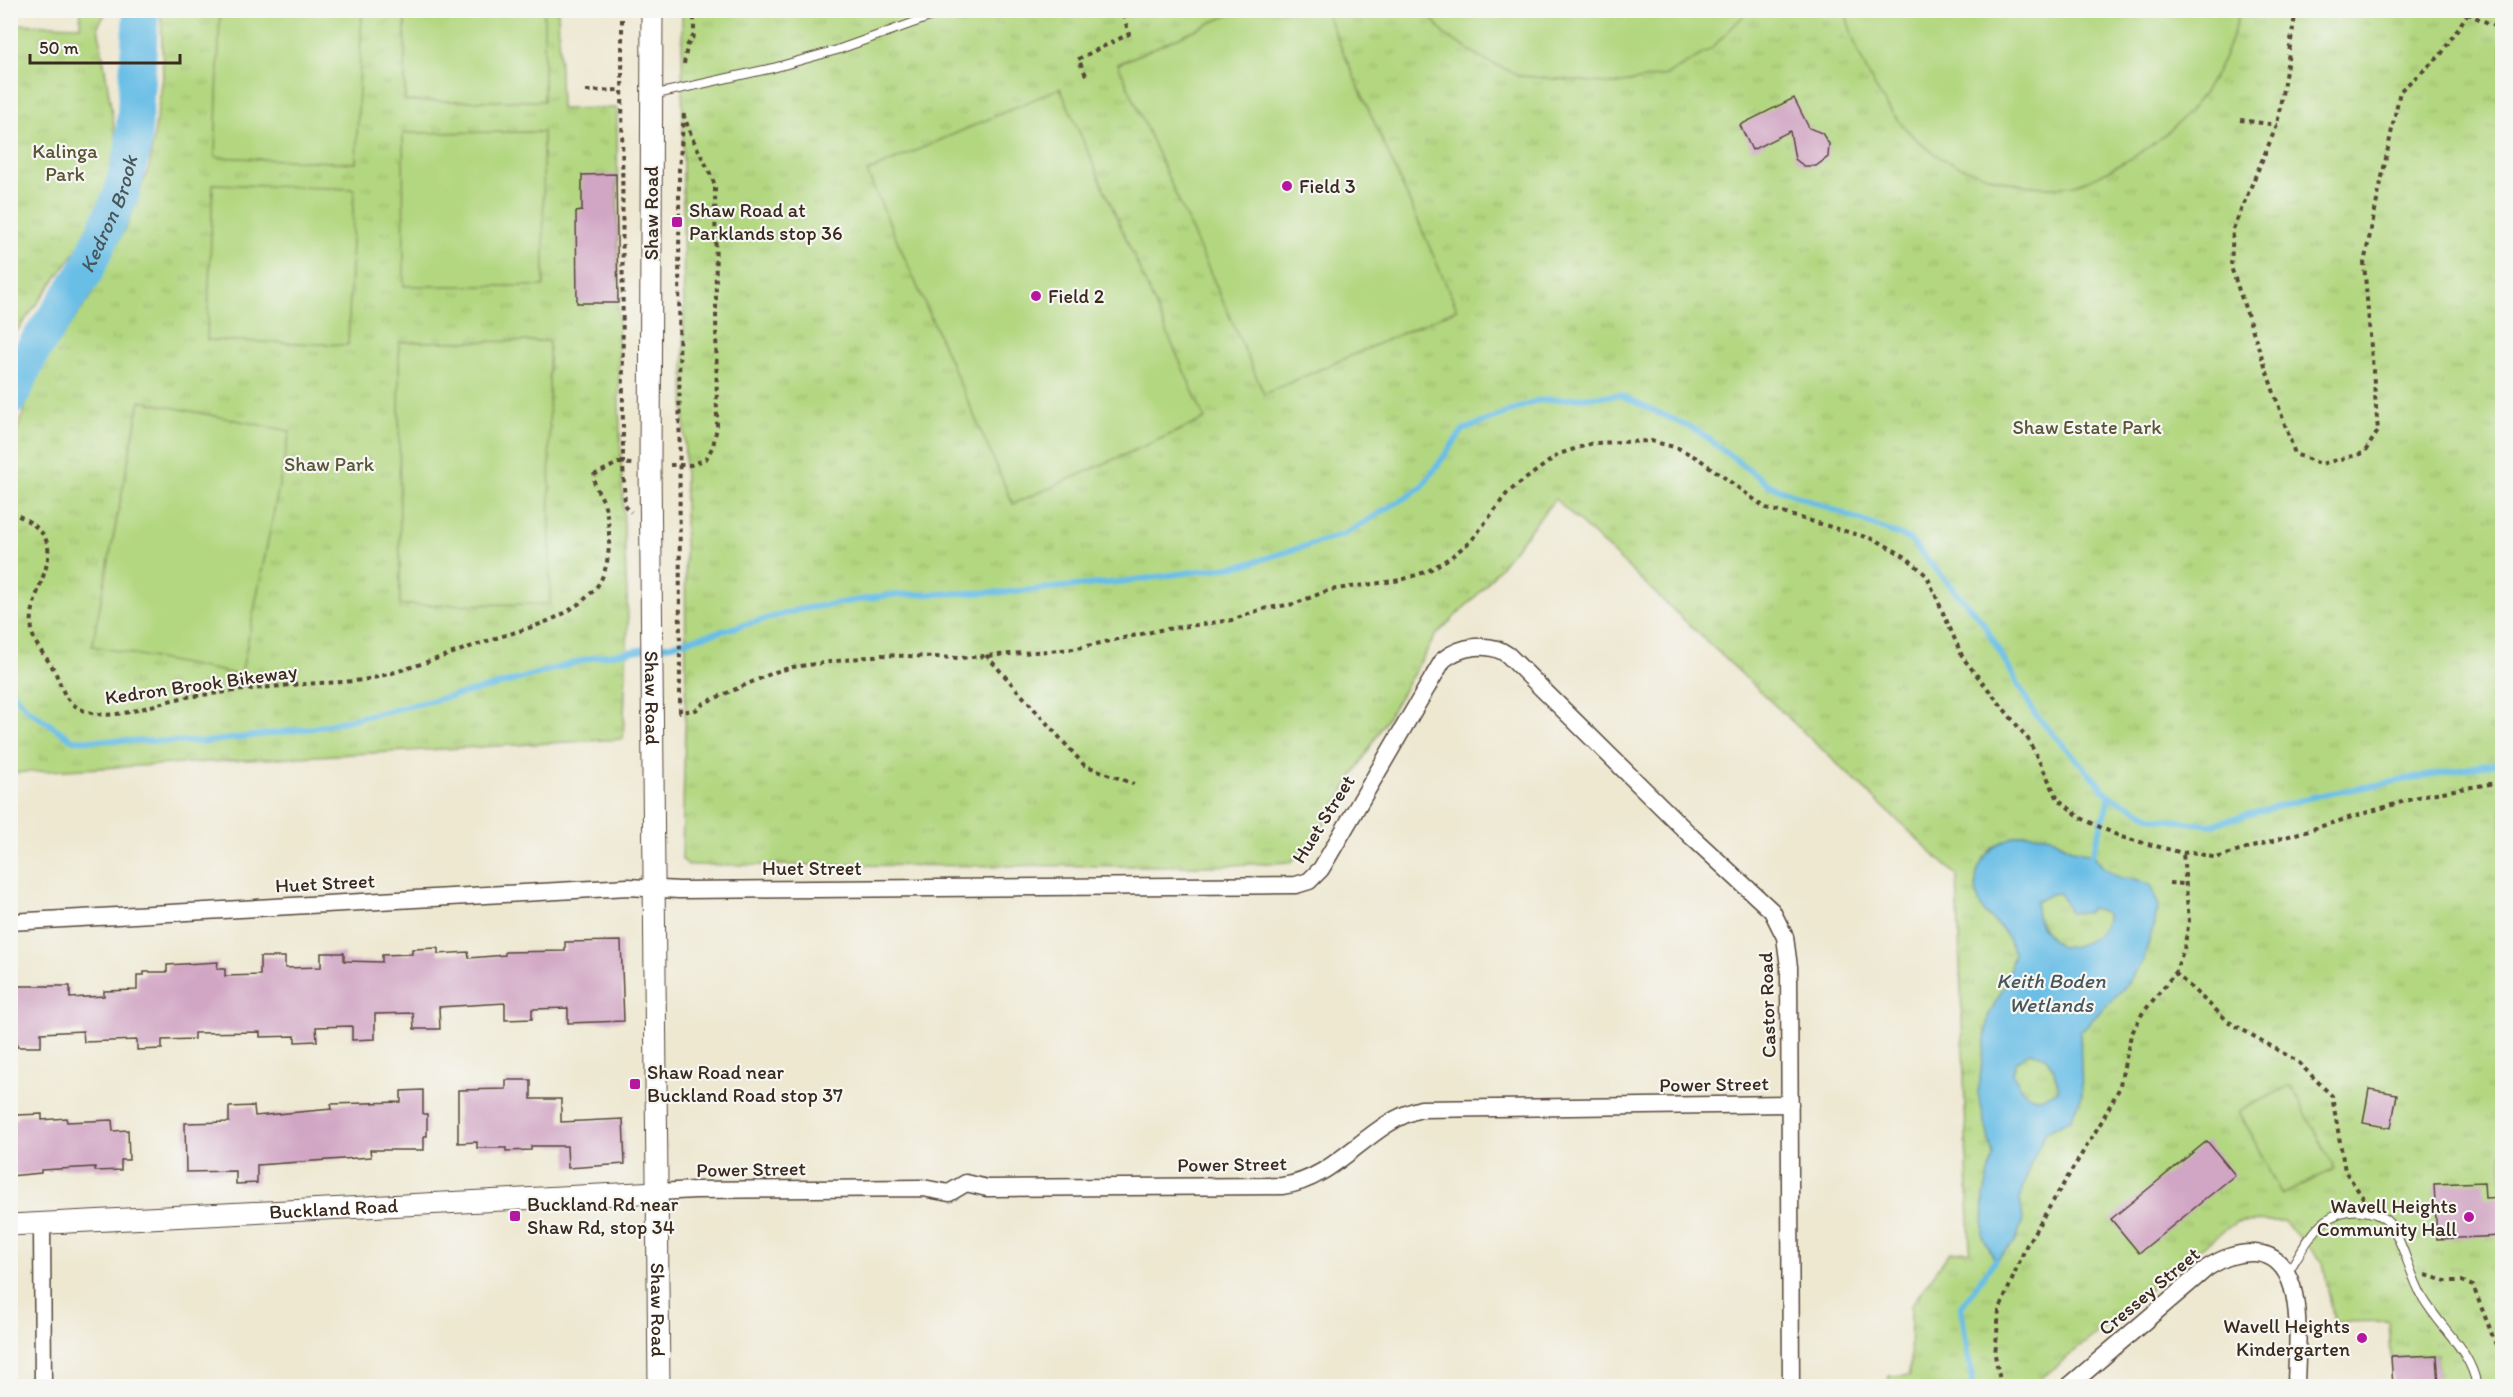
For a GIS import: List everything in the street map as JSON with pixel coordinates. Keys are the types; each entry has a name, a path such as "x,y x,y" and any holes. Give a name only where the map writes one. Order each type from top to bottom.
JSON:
{"street":[{"name":"Shaw Road","path":"651,10 652,593 659,1386"},
{"name":"Huet Street","path":"10,922 628,887 1181,888 1303,883 1315,876 1326,861 1443,660 1452,654 1485,646"},
{"name":"Castor Road","path":"1485,646 1496,647 1508,655 1779,920 1785,937 1788,959 1791,1386"},
{"name":"Power Street","path":"658,1192 923,1188 949,1193 966,1183 987,1188 1282,1186 1308,1180 1400,1117 1421,1108 1790,1104"},
{"name":"Buckland Road","path":"10,1225 658,1192"},
{"path":"42,1223 43,1386"},
{"name":"Cressey Street","path":"2069,1386 2219,1260 2246,1253 2262,1254 2273,1257 2288,1272"},
{"path":"2288,1272 2295,1296 2296,1386"}],"lane":[{"path":"651,95 773,68 853,44 949,10"},
{"path":"2288,1272 2306,1240 2321,1225 2338,1214 2354,1210 2370,1212 2384,1218 2394,1230 2413,1276 2432,1312 2462,1347 2474,1371 2477,1386"}],"path":[{"path":"622,10 625,506"},
{"path":"684,64 687,46 694,35 694,10"},
{"path":"1086,75 1078,59 1129,34 1122,10"},
{"path":"2296,10 2277,125 2233,230 2231,267 2295,454 2321,464 2364,453 2378,431 2364,263 2400,91 2440,56 2470,13"},
{"path":"2459,10 2502,29"},
{"path":"586,91 622,90"},
{"path":"668,465 679,465 691,465 706,459 713,446 717,427 715,186 708,165 689,134 684,114 679,169 679,465 678,598 680,712 696,710 704,703 775,672 792,667 882,655 960,658 986,654 1073,649 1160,630 1232,620 1262,609 1294,604 1329,590 1401,580 1428,571 1451,557 1472,540 1508,492 1559,454 1593,443 1651,441 1678,448 1699,459 1766,508 1876,540 1906,557 1928,576 1963,658 2028,739 2058,799 2081,818 2121,837 2183,854 2192,852 2216,858 2425,795 2502,782"},
{"path":"2240,120 2277,125"},
{"path":"623,463 633,464"},
{"name":"Kedron Brook Bikeway","path":"12,513 41,532 46,538 51,554 34,611 32,632 40,650 53,668 64,698 79,708 101,715 140,709 181,698 257,687 375,678 564,616 594,590 604,576 609,530 604,502 593,485 594,475 605,467 623,463"},
{"path":"986,654 1084,765 1134,784"},
{"path":"2001,1386 1995,1355 1999,1311 2027,1244 2100,1124 2118,1089 2131,1035 2142,1014 2175,973 2184,949 2189,921 2183,854"},
{"path":"2169,883 2184,884"},
{"path":"2175,973 2229,1022 2297,1061 2331,1096 2344,1171 2362,1196 2370,1212"},
{"path":"2413,1276 2430,1274 2445,1281 2462,1281 2473,1286 2502,1360"}],"green space":[{"name":"Field 3","path":"1240,10 1325,11 1457,309 1264,394 1118,64"},
{"path":"1845,10 2240,11 2232,38 2210,84 2179,122 2139,153 2098,176 2074,185 2048,187 2004,181 1960,167 1943,159 1920,142 1904,127 1878,92 1859,53"},
{"name":"Kalinga Park","path":"81,11 107,11 98,26 121,169 102,216 11,339 11,24 80,26"},
{"name":"Shaw Park","path":"161,11 558,11 561,109 617,108 619,405 628,623 623,739 11,773 10,448 39,370 92,294 129,221 149,167 163,77"},
{"path":"220,11 362,11 356,163 215,157"},
{"path":"405,11 544,11 544,101 405,101"},
{"name":"Shaw Estate Park","path":"682,11 2502,11 2502,1386 2439,1386 2437,1355 2391,1357 2389,1321 2334,1322 2323,1262 2283,1221 2236,1222 2032,1386 1889,1386 1889,1376 1910,1375 1911,1305 1950,1252 1970,1251 1957,876 1555,499 1480,592 1436,635 1313,844 1290,862 1215,866 688,865 682,859 686,680"},
{"path":"1426,11 1748,11 1711,49 1667,75 1617,84 1521,76 1485,60 1445,35"},
{"name":"Field 2","path":"1060,88 1205,419 1013,504 867,172"},
{"path":"543,132 544,286 404,286 403,133"},
{"path":"213,184 354,189 348,345 207,340"},
{"path":"549,341 550,604 400,605 399,342"},
{"path":"140,401 290,431 241,675 92,646"},
{"path":"2291,1085 2334,1169 2282,1195 2239,1111"}],"water":[{"name":"Keith Boden Wetlands","path":"2024,834 2047,835 2073,850 2093,854 2102,866 2120,878 2139,880 2151,886 2159,906 2143,962 2123,989 2080,1032 2082,1096 2070,1119 2045,1133 2029,1168 2020,1200 2023,1219 2016,1241 1995,1260 1983,1237 1984,1195 1993,1156 1978,1093 1988,1017 2006,982 2014,953 2004,931 1982,909 1976,883 1982,861 1990,851 2011,838","holes":["2060,893 2070,912 2086,913 2091,908 2107,914 2103,928 2098,934 2083,943 2067,947 2060,946 2050,937 2039,922 2036,902 2051,894","2029,1052 2045,1056 2053,1068 2059,1089 2044,1097 2037,1098 2026,1094 2013,1073 2016,1062"]}],"building":[{"path":"1794,98 1809,128 1822,133 1829,144 1828,157 1816,166 1804,166 1795,159 1790,131 1752,150 1740,125"},
{"path":"616,174 618,303 577,303 576,212 582,211 582,175"},
{"path":"621,941 624,1021 568,1023 568,1008 532,1009 532,1019 505,1020 505,1003 439,1007 440,1029 414,1029 413,1013 375,1014 375,1039 352,1040 352,1026 316,1027 317,1041 295,1042 295,1036 260,1037 260,1032 194,1033 194,1039 162,1040 162,1049 137,1050 137,1040 84,1042 83,1031 41,1033 41,1047 17,1047 15,986 70,986 70,998 104,996 104,991 137,990 137,975 144,975 144,972 167,972 167,965 218,962 217,969 225,969 225,976 260,975 260,957 285,957 285,968 321,967 321,953 344,953 344,961 382,962 382,955 412,954 412,949 438,948 438,954 468,952 469,958 505,955 505,952 565,951 565,942"},
{"path":"506,1080 531,1080 531,1099 561,1099 561,1122 623,1119 625,1164 568,1168 567,1146 531,1146 531,1150 506,1151 506,1148 477,1148 477,1142 458,1143 458,1090 506,1089"},
{"path":"2369,1089 2397,1094 2391,1128 2363,1123"},
{"path":"423,1090 423,1114 427,1114 427,1136 424,1136 424,1150 370,1150 371,1157 257,1165 257,1183 236,1184 236,1171 186,1172 185,1123 229,1122 229,1107 254,1106 255,1116 332,1109 331,1104 401,1102 401,1091"},
{"path":"42,1114 42,1120 66,1118 67,1122 112,1120 113,1131 128,1130 129,1160 121,1160 121,1170 95,1171 95,1167 41,1170 41,1173 10,1176 10,1119 17,1119 17,1115"},
{"path":"2207,1141 2235,1175 2139,1253 2111,1219"},
{"name":"Wavell Heights Community Hall","path":"2484,1182 2485,1198 2502,1197 2502,1236 2437,1239 2434,1184"},
{"path":"2437,1355 2439,1386 2393,1386 2391,1357"}],"waterway":[{"name":"Kedron Brook","path":"10,398 32,351 85,273 121,195 133,148 141,10"},
{"path":"10,689 27,709 73,740 205,742 314,728 491,687 595,657 671,645 802,609 890,595 1008,592 1120,582 1244,565 1345,534 1421,488 1463,430 1536,401 1620,395 1698,431 1769,485 1909,539 1982,621 2035,714 2110,796 2154,818 2210,825 2316,796 2502,762"},
{"path":"2093,854 2110,796"},
{"path":"1973,1386 1961,1307 1995,1260"}],"place":[{"name":"Field 3","path":"1287,186"},
{"name":"Shaw Road at Parklands stop 36","path":"677,222"},
{"name":"Field 2","path":"1036,296"},
{"name":"Shaw Road near Buckland Road stop 37","path":"635,1084"},
{"name":"Buckland Rd near Shaw Rd, stop 34","path":"515,1216"},
{"name":"Wavell Heights Community Hall","path":"2469,1217"},
{"name":"Wavell Heights Kindergarten","path":"2362,1338"}]}
